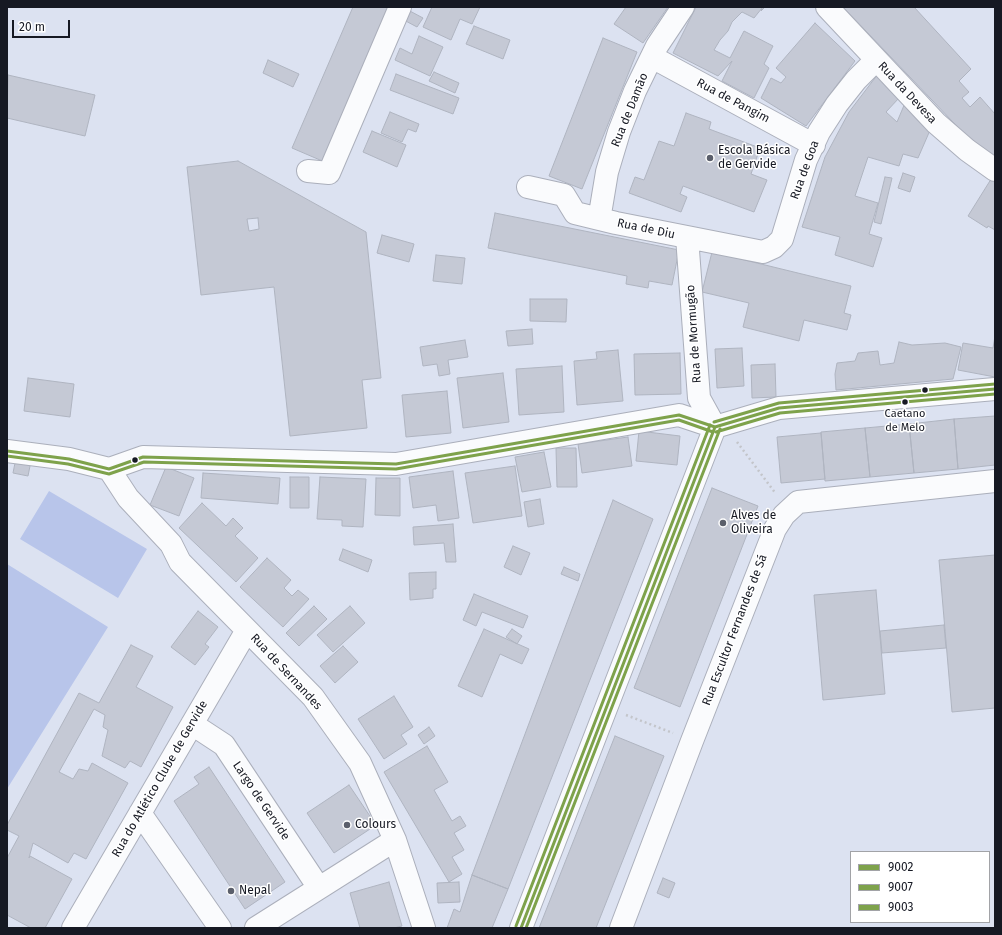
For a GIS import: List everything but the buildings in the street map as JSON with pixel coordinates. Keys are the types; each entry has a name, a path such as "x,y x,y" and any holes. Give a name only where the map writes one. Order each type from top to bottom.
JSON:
{"street":[{"path":"308,171 328,173 400,7"},
{"name":"Rua de Damão","path":"605,220 600,214 607,172 619,132 635,91 657,46 683,7"},
{"name":"Rua da Devesa","path":"826,7 936,123 967,150 995,170"},
{"name":"Rua de Pangim","path":"652,57 814,145"},
{"name":"Rua de Goa","path":"774,247 782,239 806,160 819,132 837,104 856,80 876,60"},
{"name":"Rua de Diu","path":"528,186 564,195 575,213 616,223 763,252 774,247"},
{"name":"Rua de Mormugão","path":"687,237 699,398 720,425"},
{"path":"7,451 69,459 109,469 143,457 396,464 679,415 720,425 779,408 995,389"},
{"path":"521,928 607,707 720,425"},
{"name":"Rua de Sernandes","path":"109,469 128,498 171,544 180,562 313,698 360,763 395,840 424,928"},
{"name":"Rua Escultor Fernandes de Sá","path":"621,928 775,529 784,515 798,502 995,481"},
{"name":"Rua do Atlético Clube de Gervide","path":"73,928 247,630"},
{"name":"Largo de Gervide","path":"192,724 224,745 319,888"},
{"path":"140,813 220,928"},
{"path":"256,928 395,840"}],"path":[{"path":"720,425 788,511"},
{"path":"607,707 692,741"}],"shaded area":[{"path":"49,491 147,549 118,598 20,539"},
{"path":"7,564 108,627 7,789"}],"transit line":[{"name":"9003","path":"714,422 779,403 995,384"},
{"name":"9002","path":"715,427 779,408 995,389"},
{"name":"9007","path":"716,432 780,413 995,394"},
{"name":"9002","path":"7,451 69,459 109,469 143,457 396,464 679,415 715,427"},
{"name":"9007","path":"7,456 68,464 109,474 144,462 396,469 679,420 713,432"},
{"name":"9003","path":"516,926 710,425"},
{"name":"9002","path":"521,928 715,427"},
{"name":"9007","path":"526,928 720,429"}],"place":[{"name":"Escola Básica de Gervide","path":"710,158"},
{"name":"Caetano de Melo","path":"905,402"},
{"name":"Alves de Oliveira","path":"723,523"},
{"name":"Colours","path":"347,825"},
{"name":"Nepal","path":"231,891"}]}
